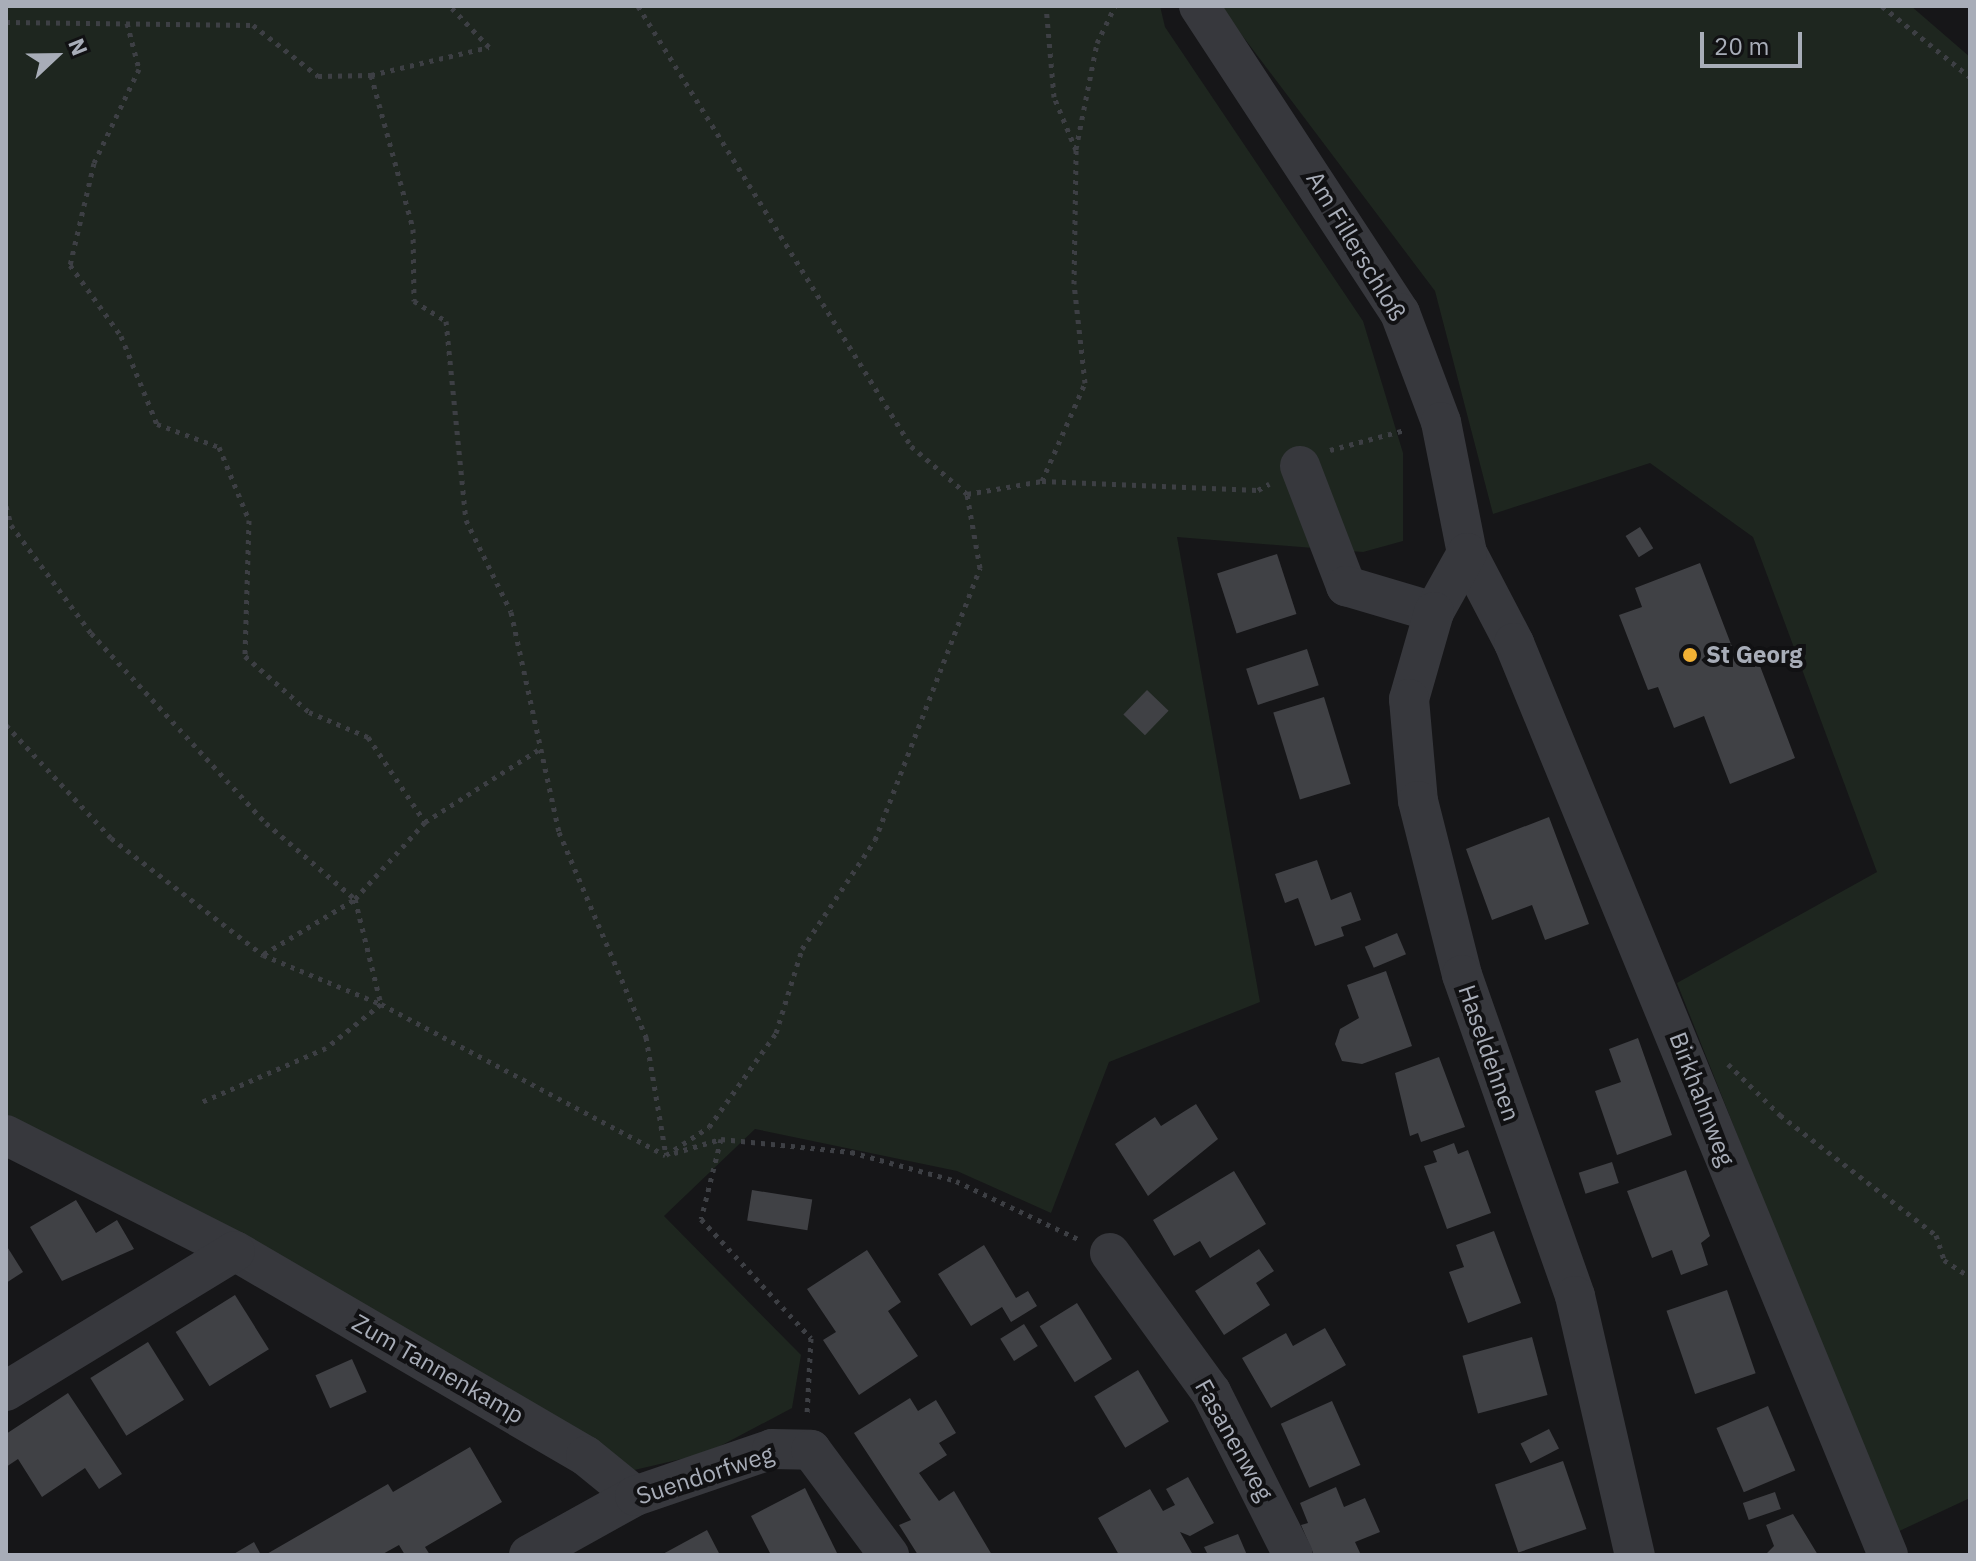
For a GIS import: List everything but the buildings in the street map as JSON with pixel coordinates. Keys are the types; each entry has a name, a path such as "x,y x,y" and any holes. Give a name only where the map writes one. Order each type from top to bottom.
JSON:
{"street":[{"name":"Am Fillerschloß","path":"1195,6 1400,313 1441,422 1467,553 1514,643"},
{"path":"1300,466 1346,586 1434,612"},
{"name":"Haseldehnen","path":"1467,553 1434,612 1409,699 1418,801 1462,975 1575,1296 1635,1555"},
{"name":"Birkhahnweg","path":"1514,643 1677,1034 1849,1476 1888,1555"},
{"name":"Zum Tannenkamp","path":"6,1135 235,1251 586,1456 635,1496"},
{"path":"6,1391 235,1251"},
{"name":"Fasanenweg","path":"1110,1253 1211,1392 1293,1555"},
{"name":"Suendorfweg","path":"529,1555 635,1496 772,1449 811,1450 889,1555"}],"path":[{"path":"6,22 253,25 318,76 371,75 489,47 450,6"},
{"path":"638,6 911,446 967,494 980,568 875,840 802,949 776,1033 709,1127 666,1155"},
{"path":"1046,6 1054,97 1076,150"},
{"path":"1042,481 1085,383 1074,284 1076,150 1097,43 1115,6"},
{"path":"1882,6 1970,77"},
{"path":"127,23 139,69 94,163 70,265 121,336 157,424 219,447 249,520 245,656 309,712 368,737 425,822"},
{"path":"371,75 413,229 414,301 446,321 466,520 511,612 559,832 646,1037 666,1155"},
{"path":"967,494 1042,481 1258,490 1339,445 1441,422"},
{"path":"6,506 11,525 91,633 266,823 355,899 381,1004"},
{"path":"6,725 111,838 263,955 381,1004 666,1155 721,1139 851,1152 956,1181 1110,1253"},
{"path":"263,955 355,899 425,822 541,748"},
{"path":"202,1102 326,1048 381,1004"},
{"path":"1677,1034 1713,1048 1780,1115 1936,1235 1944,1260 1970,1277"},
{"path":"721,1139 701,1219 811,1338 807,1414 772,1449"}],"shaded area":[{"path":"6,6 1160,6 1165,27 1363,321 1403,453 1403,541 1363,552 1177,537 1260,1002 1109,1062 1051,1213 957,1171 755,1129 664,1216 801,1355 792,1408 707,1453 630,1471 256,1242 6,1114"},
{"path":"1220,6 1911,6 1970,57 1970,1498 1895,1533 1677,983 1877,872 1753,537 1650,463 1493,514 1435,291"}],"place":[{"name":"St Georg","path":"1690,655"}]}
